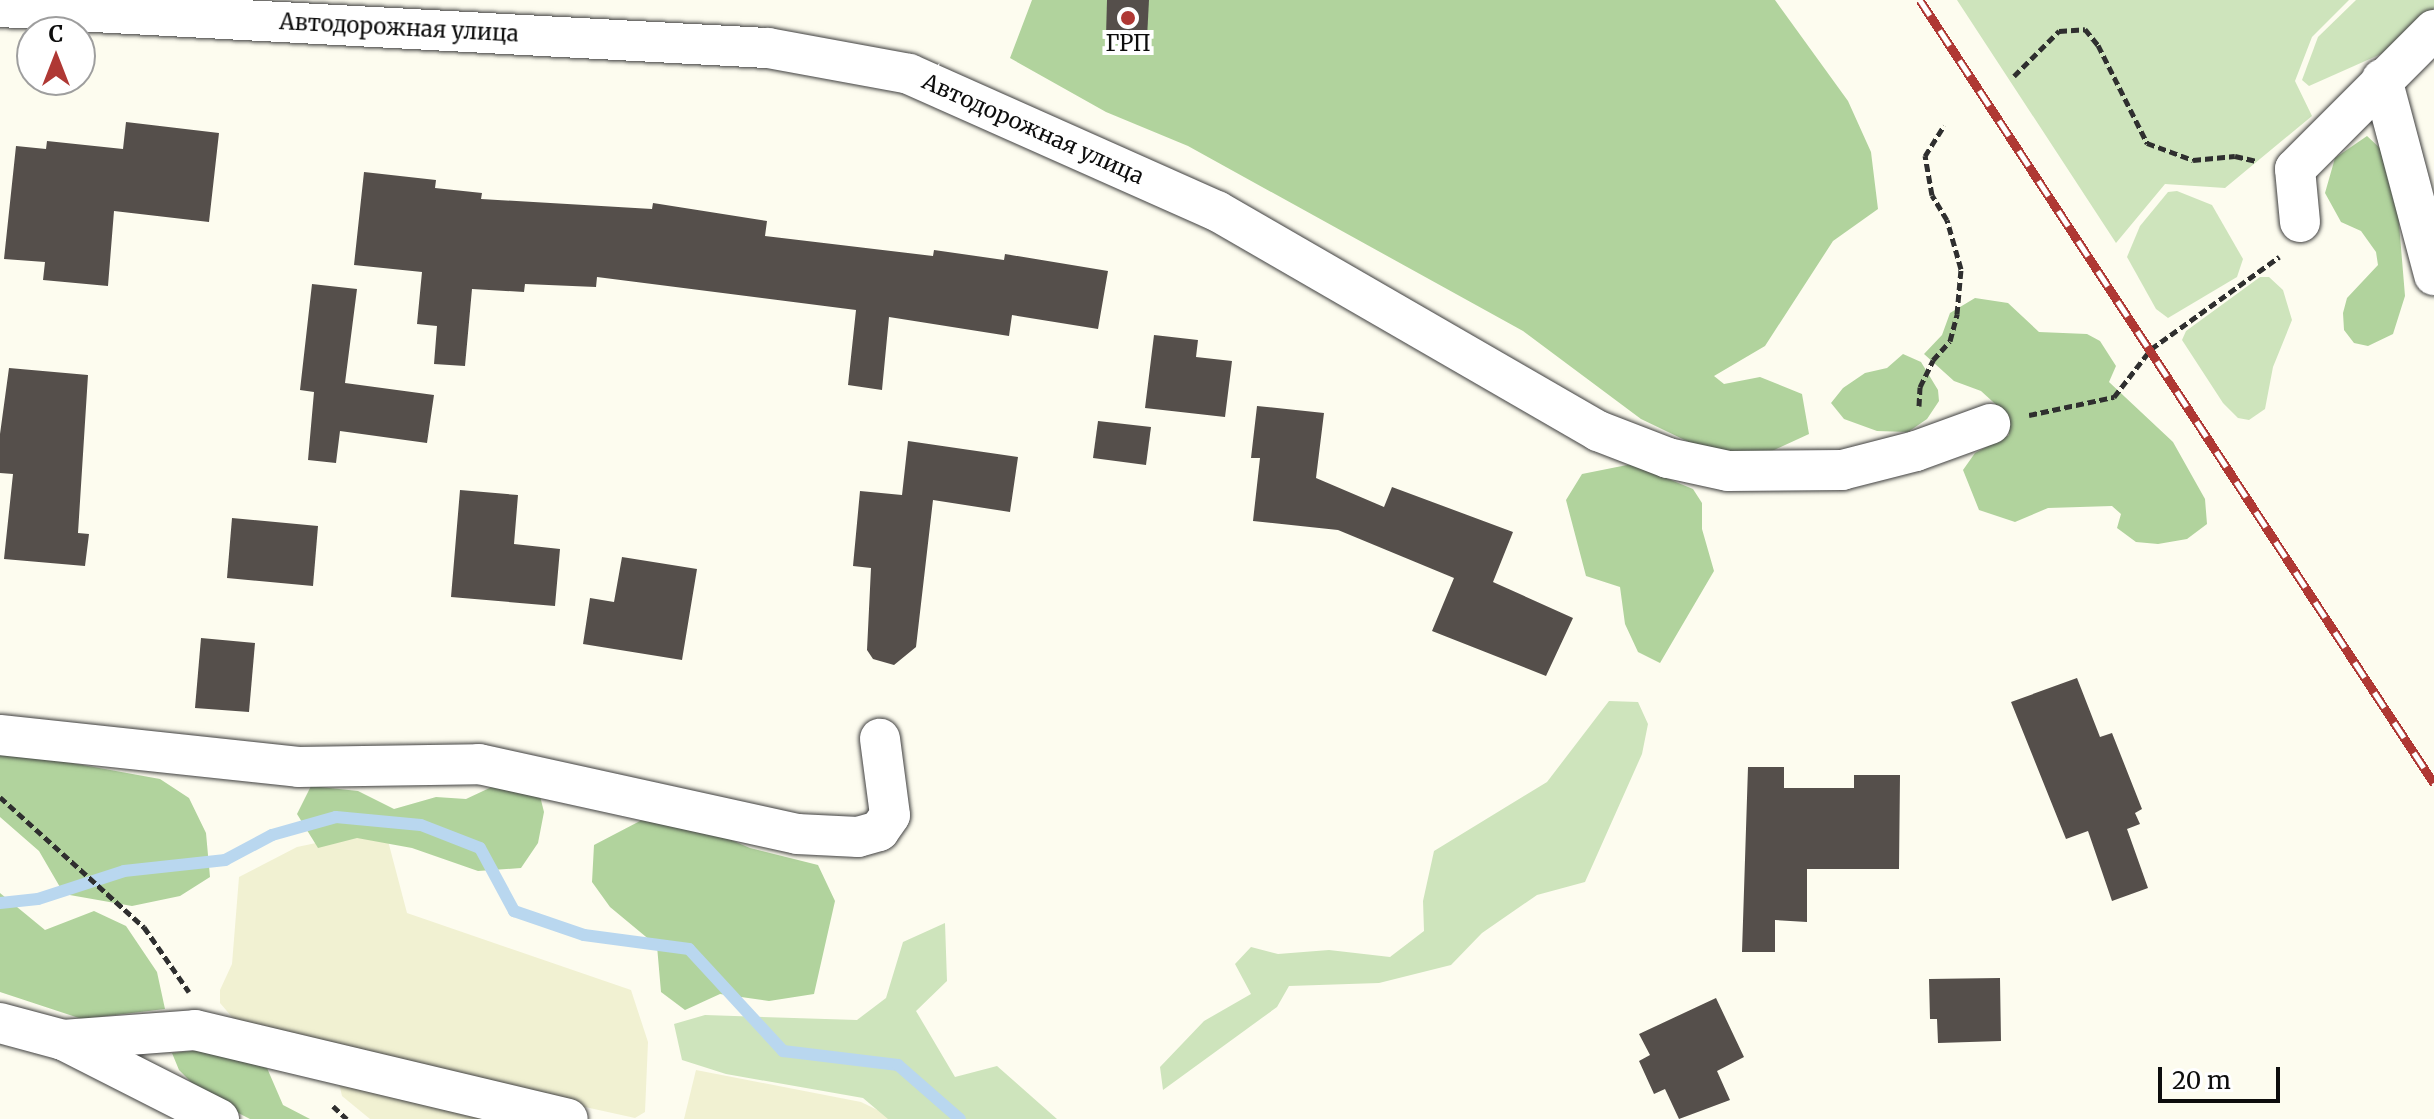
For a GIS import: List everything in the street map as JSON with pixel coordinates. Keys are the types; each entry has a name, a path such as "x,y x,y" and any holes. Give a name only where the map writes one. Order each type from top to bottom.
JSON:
{"street":[{"name":"Автодорожная улица","path":"23,5 768,48 909,74 1217,211 1598,431 1668,458 1728,471 1781,474 1842,470 1916,451 1990,424"},
{"path":"2300,222 2295,169 2434,30"},
{"path":"2382,79 2434,275"},
{"path":"0,735 298,767 479,764 797,834 858,837 879,831 890,815 880,739"},
{"path":"0,1023 63,1040 219,1119"},
{"path":"63,1040 195,1030 568,1119"}],"path":[{"path":"2014,76 2059,31 2085,29 2098,45 2147,143 2193,160 2235,156 2295,169"},
{"path":"1916,451 1920,387 1933,360 1950,341 1957,314 1961,269 1947,220 1932,195 1925,156 1944,125"},
{"path":"1990,424 2114,397 2151,349 2277,260 2300,222"},
{"path":"0,797 144,927 175,966 213,1034"}],"green space":[{"path":"1032,0 1775,0 1848,101 1871,152 1878,209 1833,241 1765,346 1714,376 1724,384 1760,377 1802,394 1809,434 1759,457 1693,444 1641,419 1523,331 1188,146 1106,112 1010,58"},
{"path":"1957,0 2349,0 2312,37 2295,81 2312,116 2225,188 2165,184 2116,243"},
{"path":"2356,0 2434,0 2434,8 2413,36 2390,50 2309,86 2302,80 2318,37"},
{"path":"2367,136 2382,150 2396,187 2405,296 2393,334 2368,346 2354,343 2344,330 2343,313 2347,298 2378,265 2376,252 2361,231 2341,222 2325,193 2335,158"},
{"path":"2177,191 2212,205 2243,259 2237,277 2168,318 2156,309 2127,257 2140,226 2168,192"},
{"path":"2260,277 2269,277 2283,290 2292,320 2273,367 2265,409 2249,420 2238,418 2223,403 2182,340 2186,331"},
{"path":"1975,298 2008,303 2039,332 2087,334 2100,341 2116,366 2109,382 2173,442 2205,499 2207,524 2187,539 2158,544 2136,542 2117,528 2121,514 2112,506 2048,508 2015,522 1979,510 1963,470 1975,453 2009,435 2003,411 1981,391 1954,381 1924,354 1942,335 1950,313"},
{"path":"1903,354 1921,362 1938,390 1939,401 1927,419 1908,432 1877,431 1844,419 1831,403 1843,388 1865,373 1887,368"},
{"path":"1632,464 1693,489 1702,503 1702,529 1714,571 1660,663 1638,652 1625,624 1620,587 1586,576 1566,500 1582,474"},
{"path":"1609,701 1638,702 1648,724 1642,754 1585,882 1537,895 1482,933 1451,965 1379,983 1289,986 1277,1007 1163,1090 1160,1067 1204,1021 1251,994 1235,964 1251,947 1278,954 1329,950 1390,957 1424,931 1423,901 1434,851 1547,782"},
{"path":"0,750 160,779 189,798 206,833 210,877 180,896 132,906 64,894 39,851 0,817"},
{"path":"498,784 539,792 544,812 538,843 521,868 478,871 412,848 357,838 318,848 297,814 311,786 358,791 394,809 436,797 466,799"},
{"path":"661,810 750,848 818,865 835,901 814,994 769,1001 720,994 685,1010 661,992 657,946 610,907 592,882 594,845"},
{"path":"369,832 387,837 407,913 631,990 648,1042 645,1112 635,1118 254,1034 232,1017 220,1003 220,990 232,964 239,877 297,847"},
{"path":"0,893 45,930 94,911 126,926 157,972 165,1009 82,1019 0,992"},
{"path":"945,923 947,981 916,1011 955,1077 997,1066 1057,1119 888,1119 863,1098 726,1074 682,1060 674,1024 705,1015 857,1020 886,998 903,942"},
{"path":"200,1050 267,1068 283,1105 310,1119 250,1119 205,1096 179,1070 172,1053"},
{"path":"696,1070 861,1102 896,1119 684,1119"},
{"path":"339,1083 504,1119 370,1119 342,1096"}],"building":[{"name":"ГРП","path":"1107,0 1149,0 1147,38 1106,36"},
{"path":"126,122 219,133 209,222 114,211 108,286 43,280 45,262 4,259 16,146 46,149 47,141 123,149"},
{"path":"364,172 436,180 435,188 482,193 481,199 652,209 653,203 767,221 765,236 933,256 934,250 1004,260 1005,254 1108,271 1098,329 1012,315 1009,336 889,317 882,390 848,385 856,310 597,277 596,287 525,284 524,292 472,289 465,366 434,364 437,326 417,324 422,272 354,265"},
{"path":"312,284 357,289 345,383 434,395 427,443 340,431 336,463 308,460 314,392 300,390"},
{"path":"1154,335 1198,340 1196,357 1232,361 1225,417 1145,408"},
{"path":"9,368 88,375 78,533 89,534 85,566 4,559 13,474 0,473 0,434"},
{"path":"1257,406 1324,413 1316,478 1384,507 1392,487 1513,532 1493,582 1573,618 1546,676 1432,631 1454,578 1338,530 1253,521 1260,458 1251,458"},
{"path":"1098,421 1151,427 1146,465 1093,458"},
{"path":"908,441 1018,457 1010,512 933,500 916,647 894,665 873,659 867,650 871,568 853,566 860,491 902,495"},
{"path":"460,490 518,495 514,544 560,549 555,606 451,597"},
{"path":"232,518 318,526 313,586 227,578"},
{"path":"622,557 697,569 682,660 583,644 590,598 614,602"},
{"path":"201,638 255,643 249,712 195,708"},
{"path":"2077,678 2100,737 2112,733 2142,809 2135,813 2140,824 2127,829 2148,888 2112,901 2088,831 2066,839 2011,702"},
{"path":"1748,767 1784,767 1784,788 1854,788 1854,775 1900,775 1899,869 1807,869 1807,922 1775,920 1775,952 1742,952"},
{"path":"2000,978 2001,1041 1938,1043 1937,1019 1930,1019 1929,979"},
{"path":"1716,998 1744,1057 1717,1071 1730,1100 1679,1119 1665,1089 1654,1094 1639,1061 1650,1055 1639,1034"}],"waterway":[{"path":"0,903 38,899 124,871 225,860 272,835 336,817 421,825 480,848 514,911 584,935 689,949 783,1051 898,1065 960,1119"}],"railway":[{"path":"1920,0 2434,783"}],"place":[{"name":"ГРП","path":"1128,18"}]}
